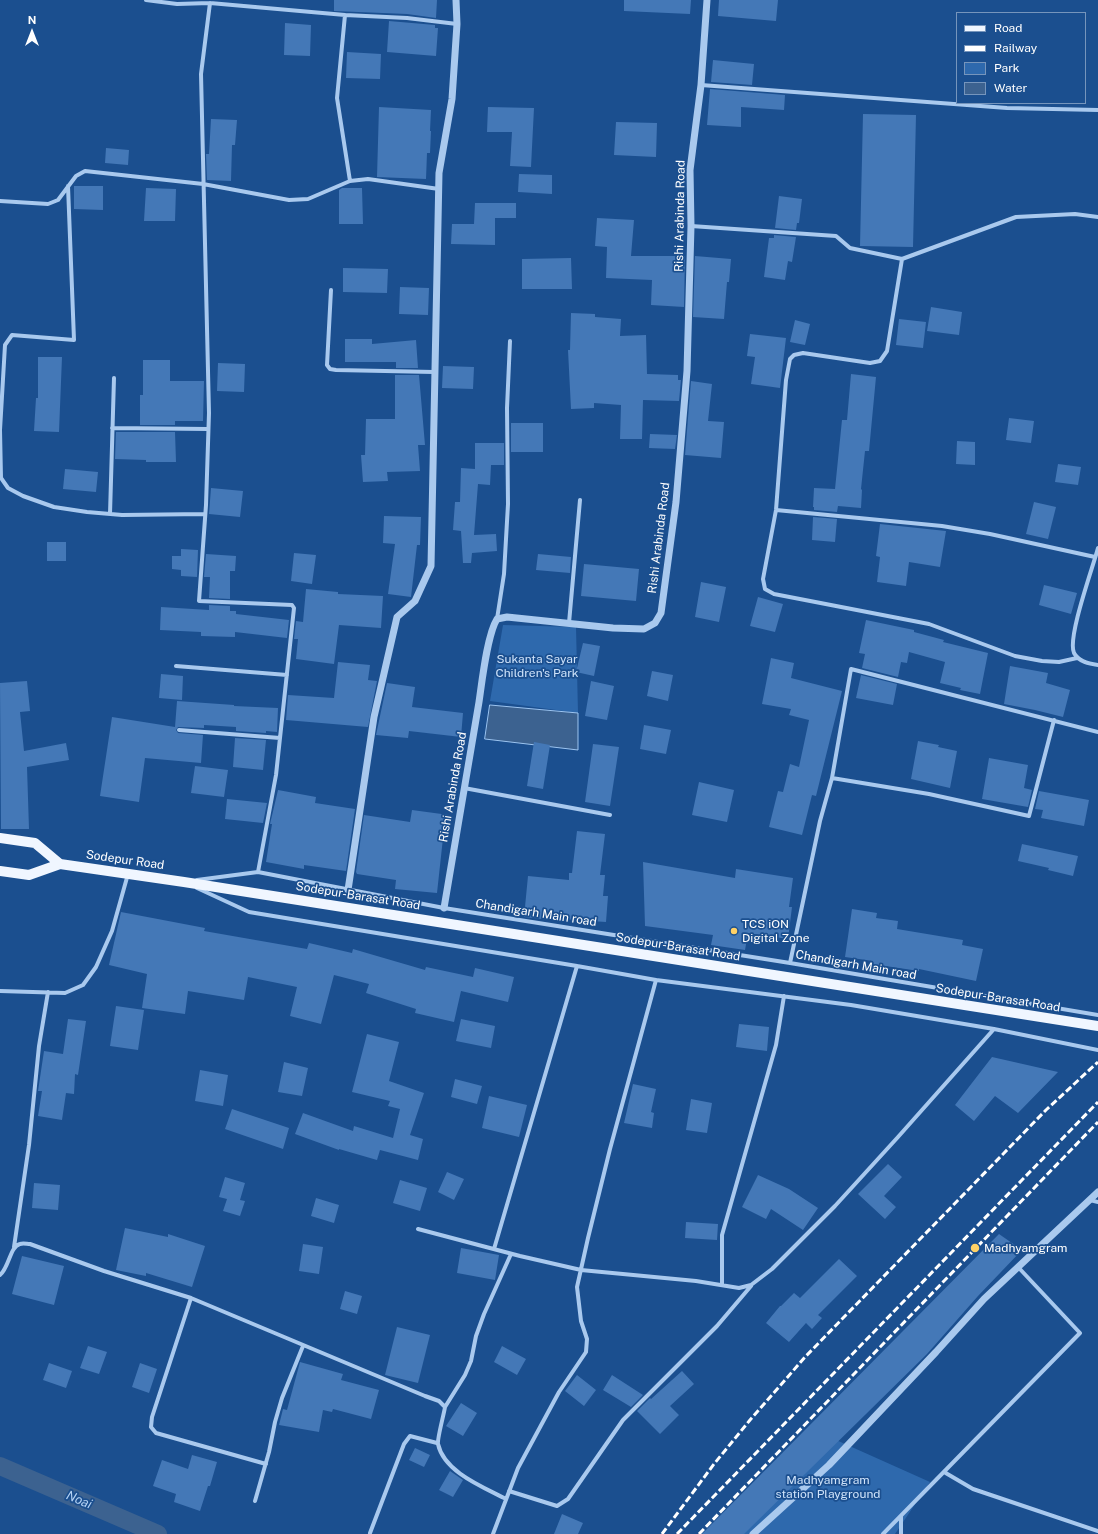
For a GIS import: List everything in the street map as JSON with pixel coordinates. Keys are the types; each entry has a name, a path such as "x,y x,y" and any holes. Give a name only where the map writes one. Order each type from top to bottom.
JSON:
{"main road":[{"path":"0,838 35,843 60,864"},
{"path":"0,871 29,875 60,864"},
{"name":"Sodepur Road","path":"60,864 253,893"},
{"name":"Sodepur-Barasat Road","path":"253,893 1098,1026"}],"street":[{"path":"146,0 210,3 407,18 457,24"},
{"path":"348,890 374,717 397,617 415,601 431,566 439,173 452,99 457,24 456,0"},
{"name":"Rishi Arabinda Road","path":"444,908 491,634 497,620 507,617 644,630 655,623 661,613 676,502 687,371 690,170 701,85 707,0"},
{"path":"210,3 201,74 208,429 205,514 199,601 292,605 294,608 276,775 258,872"},
{"path":"345,14 337,98 350,181"},
{"path":"701,85 1007,108 1098,110"},
{"path":"0,201 48,204 58,200 76,176 85,171 202,184 289,200 308,199 350,181 368,179 439,189"},
{"path":"68,186 74,340 12,335 5,345 0,430 1,478 8,488 29,498 54,507 122,515 205,514"},
{"path":"690,226 836,236 850,248 902,259 1016,217 1075,214 1098,217"},
{"path":"902,259 887,351 880,361 870,363 803,353 794,355 790,359 786,380 776,510 763,579 765,589 774,594 930,624 1015,656 1042,662 1058,662 1077,658"},
{"path":"331,290 327,365 330,369 434,372"},
{"path":"497,620 504,574 508,504 507,408 510,341"},
{"path":"110,514 114,378"},
{"path":"112,428 208,429"},
{"path":"569,623 580,500"},
{"path":"776,510 942,526 990,534 1095,557"},
{"path":"1098,548 1072,644 1077,658 1086,663 1098,665"},
{"path":"176,666 287,675"},
{"path":"790,964 820,821 832,778 851,669 1098,732"},
{"path":"832,778 929,794 1029,816 1054,720"},
{"path":"179,730 280,738"},
{"path":"464,788 610,815"},
{"name":"Chandigarh Main road","path":"184,882 258,872 444,908 1098,1016"},
{"path":"0,991 65,993 83,985 96,967 112,931 128,874"},
{"path":"184,882 249,912 656,980 851,1005 994,1029 1098,1050"},
{"path":"494,1249 577,966"},
{"path":"492,1534 518,1468 559,1392 586,1352 586,1339 581,1321 577,1287 610,1149 656,980"},
{"path":"0,1275 9,1262 14,1248 29,1145 39,1046 48,992"},
{"path":"722,1285 722,1235 776,1045 784,996"},
{"path":"509,1491 557,1506 568,1499 623,1420 717,1326 751,1285 772,1269 835,1206 994,1029"},
{"path":"753,1534 829,1465 984,1300 1098,1192"},
{"path":"1090,1200 1098,1202"},
{"path":"418,1228 511,1254 581,1270 739,1288 751,1285"},
{"path":"14,1248 20,1244 30,1244 104,1270 192,1298 303,1346 439,1401 445,1407"},
{"path":"506,1499 474,1483 460,1473 445,1459 437,1443 445,1407 465,1375 471,1361 476,1336 484,1314 511,1254"},
{"path":"883,1534 1080,1333 1018,1268"},
{"path":"192,1298 152,1417 152,1427 156,1433 266,1464"},
{"path":"255,1501 266,1464 274,1422 303,1346"},
{"path":"370,1533 404,1444 410,1436 437,1443"},
{"path":"944,1472 973,1489 1098,1532"},
{"path":"901,1516 901,1534"}],"green space":[{"name":"Sukanta Sayar Children's Park","path":"503,625 576,627 578,713 490,701"},
{"name":"Madhyamgram station Playground","path":"816,1431 930,1482 895,1534 742,1534"}],"water":[{"path":"490,705 578,713 578,750 485,739"}],"building":[{"path":"334,0 437,0 436,18 407,14 334,11"},
{"path":"624,0 691,0 690,14 624,11"},
{"path":"719,0 778,0 776,21 718,16"},
{"path":"389,21 435,25 435,28 438,28 436,56 387,52"},
{"path":"285,23 311,25 310,56 284,55"},
{"path":"347,52 381,54 380,79 346,78"},
{"path":"713,60 754,64 752,85 711,82"},
{"path":"710,89 785,95 784,110 741,107 741,127 707,125"},
{"path":"379,107 431,110 430,153 427,153 426,179 377,177"},
{"path":"488,107 534,108 531,167 510,166 512,132 487,132"},
{"path":"863,114 916,115 913,247 860,246"},
{"path":"211,119 237,120 235,145 232,145 231,181 207,180 206,154 209,154"},
{"path":"616,122 657,123 656,157 614,155"},
{"path":"106,148 129,150 128,165 105,163"},
{"path":"519,174 552,175 552,194 518,192"},
{"path":"74,186 103,186 103,210 74,209"},
{"path":"146,188 176,189 175,221 144,221"},
{"path":"342,188 362,188 363,224 339,224 339,190"},
{"path":"779,196 802,199 799,223 797,223 796,230 775,228"},
{"path":"475,203 516,203 516,218 495,218 495,245 451,244 452,224 474,224"},
{"path":"597,218 634,220 631,256 685,256 684,307 651,305 652,280 606,278 607,247 595,246"},
{"path":"774,235 796,237 792,262 788,261 785,280 764,277 769,238 774,238"},
{"path":"695,256 731,259 729,282 727,282 724,319 693,317"},
{"path":"571,258 572,289 522,289 522,259"},
{"path":"343,268 388,269 387,293 343,292"},
{"path":"400,287 429,288 428,315 399,314"},
{"path":"931,307 962,312 959,335 927,331"},
{"path":"571,313 595,314 595,317 621,319 620,336 646,335 647,374 678,375 678,380 681,380 679,401 643,400 642,439 620,439 621,405 594,403 594,408 571,409 568,350 570,350"},
{"path":"899,319 926,322 923,348 896,345"},
{"path":"795,320 810,324 805,345 790,342"},
{"path":"750,334 786,338 780,388 751,384 755,357 747,356"},
{"path":"345,339 372,339 372,344 416,340 418,368 396,368 396,362 345,362"},
{"path":"38,357 62,357 59,432 34,431 36,398 38,398"},
{"path":"143,360 170,360 170,381 204,381 203,421 175,421 175,425 140,425 140,395 143,395"},
{"path":"218,363 245,364 244,392 217,391"},
{"path":"443,366 474,367 473,389 442,388"},
{"path":"851,374 876,377 869,451 865,451 861,489 861,508 838,506 837,512 814,510 814,488 835,489 842,420 847,420"},
{"path":"395,375 419,375 425,445 418,445 420,471 387,472 388,481 363,482 361,455 365,455 366,419 395,419"},
{"path":"691,381 712,384 708,421 724,422 721,458 685,455"},
{"path":"1009,418 1034,421 1031,443 1006,440"},
{"path":"511,423 543,423 543,452 511,452"},
{"path":"116,432 175,432 176,462 146,462 146,460 115,459"},
{"path":"650,434 677,435 675,449 649,448"},
{"path":"957,441 975,442 975,465 956,464"},
{"path":"475,443 504,443 504,465 491,465 490,485 478,484 474,535 496,534 497,551 472,553 471,563 463,563 461,531 453,530 455,502 460,502 461,468 475,469"},
{"path":"1058,464 1081,467 1078,485 1055,482"},
{"path":"65,469 98,472 96,492 63,489"},
{"path":"211,488 243,491 240,517 209,514"},
{"path":"1034,502 1056,507 1048,539 1026,534"},
{"path":"384,516 421,517 420,545 417,545 411,597 388,594 395,544 383,543"},
{"path":"813,517 837,519 835,542 812,540"},
{"path":"880,524 946,531 940,567 909,562 906,586 877,582 880,557 876,556"},
{"path":"47,542 66,542 66,561 47,561"},
{"path":"181,549 198,550 197,577 181,576 181,570 172,569 172,556 181,556"},
{"path":"294,553 316,555 312,584 291,581"},
{"path":"206,554 236,556 235,571 230,571 230,599 209,598 210,577 204,577"},
{"path":"538,554 571,557 570,573 536,570"},
{"path":"584,564 639,569 636,601 581,596"},
{"path":"701,582 726,587 719,622 695,617"},
{"path":"1044,585 1077,593 1071,614 1039,605"},
{"path":"306,589 338,592 338,594 383,596 381,628 339,625 334,664 296,659 298,639 294,639 296,621 303,622"},
{"path":"758,597 783,604 775,632 750,626"},
{"path":"209,605 230,606 230,611 236,611 236,614 289,620 287,638 235,632 235,637 201,636 201,632 160,630 161,607 209,610"},
{"path":"866,620 914,630 914,632 944,640 943,642 988,653 980,694 960,690 961,688 940,683 945,662 909,652 907,663 901,662 898,677 862,668 865,654 859,653"},
{"path":"583,643 600,646 594,676 576,672"},
{"path":"771,658 794,663 791,678 842,691 816,796 812,795 802,835 769,827 778,791 783,792 790,764 799,767 809,720 789,715 791,709 762,704"},
{"path":"338,662 370,665 368,680 377,681 368,727 286,720 288,695 334,698"},
{"path":"1010,666 1048,673 1046,683 1070,690 1063,717 1004,704"},
{"path":"652,671 673,675 668,701 647,696"},
{"path":"161,674 183,676 182,700 159,698"},
{"path":"861,675 897,684 893,705 856,698"},
{"path":"27,681 30,711 20,712 24,751 66,743 69,760 27,767 29,829 1,829 0,683"},
{"path":"591,681 614,686 607,720 585,716"},
{"path":"387,683 415,687 412,707 463,713 461,737 409,731 408,738 376,735"},
{"path":"177,701 278,708 277,732 266,731 266,733 236,731 236,727 204,725 204,728 178,727 176,730 178,733 203,735 201,763 145,758 139,802 100,796 112,717 175,727"},
{"path":"644,725 671,730 666,754 640,749"},
{"path":"235,738 266,740 263,770 233,767"},
{"path":"918,741 939,745 938,747 957,751 950,788 911,779"},
{"path":"534,742 550,745 543,789 527,786"},
{"path":"593,744 619,747 610,806 585,802"},
{"path":"989,758 1028,765 1024,788 1032,790 1028,807 982,799"},
{"path":"195,766 228,770 224,797 191,793"},
{"path":"699,782 734,790 727,822 692,815"},
{"path":"278,790 316,797 315,803 355,809 346,871 304,865 304,869 266,862 272,824 270,824"},
{"path":"1039,791 1089,800 1084,826 1041,818 1043,810 1035,809"},
{"path":"227,799 267,803 263,823 225,819"},
{"path":"412,810 449,815 446,839 443,838 437,893 395,889 396,880 357,874 356,872 364,815 410,822"},
{"path":"577,831 605,834 600,875 605,875 603,896 608,896 606,922 561,919 561,921 524,917 528,876 569,880 569,873 572,873"},
{"path":"1022,844 1078,856 1073,876 1048,870 1049,868 1018,861"},
{"path":"643,862 735,878 736,869 793,878 789,907 792,907 788,939 748,933 745,950 711,945 713,935 645,926"},
{"path":"852,909 877,913 876,918 898,921 897,929 963,940 962,945 983,949 976,981 919,969 919,971 872,964 873,961 845,957"},
{"path":"121,912 205,928 204,931 307,949 309,943 352,953 353,949 425,970 426,967 473,977 475,968 514,977 508,1002 461,991 454,1022 415,1013 416,1009 366,993 369,984 334,975 321,1024 290,1016 297,987 248,977 244,1000 188,991 185,1014 142,1008 147,974 109,965"},
{"path":"116,1006 144,1010 138,1050 110,1046"},
{"path":"68,1019 86,1021 78,1075 75,1074 74,1094 66,1093 62,1120 38,1116 42,1091 38,1091 44,1051 63,1054"},
{"path":"461,1019 495,1026 491,1048 456,1041"},
{"path":"739,1024 769,1027 767,1051 736,1047"},
{"path":"367,1034 399,1042 389,1081 424,1093 410,1135 423,1139 418,1160 380,1150 377,1160 339,1150 295,1134 303,1113 353,1131 354,1126 393,1138 400,1109 388,1106 390,1101 352,1092"},
{"path":"992,1057 1058,1072 1018,1113 995,1096 974,1121 955,1105"},
{"path":"284,1062 308,1068 302,1096 278,1092"},
{"path":"200,1070 228,1075 223,1106 195,1101"},
{"path":"455,1079 482,1086 477,1104 451,1097"},
{"path":"633,1084 656,1089 651,1112 654,1113 652,1128 624,1123"},
{"path":"489,1096 527,1105 519,1137 482,1128"},
{"path":"691,1099 712,1103 707,1133 686,1130"},
{"path":"232,1109 289,1128 283,1149 225,1129"},
{"path":"888,1164 902,1177 884,1196 896,1207 885,1219 858,1194"},
{"path":"447,1172 464,1179 454,1200 438,1192"},
{"path":"758,1175 789,1189 818,1208 803,1230 771,1209 766,1219 742,1207"},
{"path":"225,1177 245,1183 240,1200 245,1201 240,1216 223,1211 227,1199 219,1197"},
{"path":"400,1180 427,1188 420,1211 393,1203"},
{"path":"34,1183 60,1185 58,1210 32,1208"},
{"path":"316,1198 339,1205 334,1223 311,1216"},
{"path":"686,1222 718,1224 717,1240 685,1238"},
{"path":"125,1228 168,1237 168,1234 205,1246 192,1287 146,1273 146,1276 116,1270"},
{"name":"Madhyamgram","path":"999,1234 1022,1250 978,1296 927,1354 744,1534 702,1534"},
{"path":"303,1244 323,1247 319,1274 299,1271"},
{"path":"461,1248 499,1255 495,1280 457,1273"},
{"path":"22,1256 64,1266 54,1305 12,1294"},
{"path":"839,1259 857,1276 818,1315 822,1318 812,1329 806,1323 789,1342 766,1323 780,1306 794,1293 800,1298"},
{"path":"345,1291 362,1296 357,1314 340,1309"},
{"path":"397,1327 430,1335 418,1383 385,1375"},
{"path":"88,1346 107,1352 99,1374 80,1368"},
{"path":"502,1346 526,1359 517,1375 494,1362"},
{"path":"300,1362 343,1374 341,1380 379,1390 371,1419 333,1409 332,1412 323,1410 319,1432 279,1425 283,1409 287,1410"},
{"path":"49,1363 72,1371 66,1388 43,1380"},
{"path":"140,1363 157,1369 149,1393 132,1387"},
{"path":"682,1371 694,1384 670,1406 679,1415 660,1434 637,1411"},
{"path":"577,1375 596,1390 584,1406 565,1391"},
{"path":"612,1375 643,1395 631,1407 603,1390"},
{"path":"461,1403 477,1413 463,1436 446,1426"},
{"path":"415,1448 430,1455 424,1467 409,1460"},
{"path":"192,1455 217,1462 210,1486 208,1486 200,1511 174,1502 176,1494 153,1486 162,1460 188,1469"},
{"path":"450,1471 463,1480 453,1497 439,1490"},
{"path":"562,1514 583,1523 578,1534 554,1534"}],"waterway":[{"name":"Noai","path":"0,1466 158,1534"}],"railway":[{"path":"662,1534 714,1464 806,1356 1046,1110 1098,1062"},
{"path":"677,1534 1098,1102"},
{"path":"699,1534 1098,1122"}],"place":[{"name":"TCS iON Digital Zone","path":"734,931"},
{"name":"Madhyamgram","path":"975,1248"}]}
